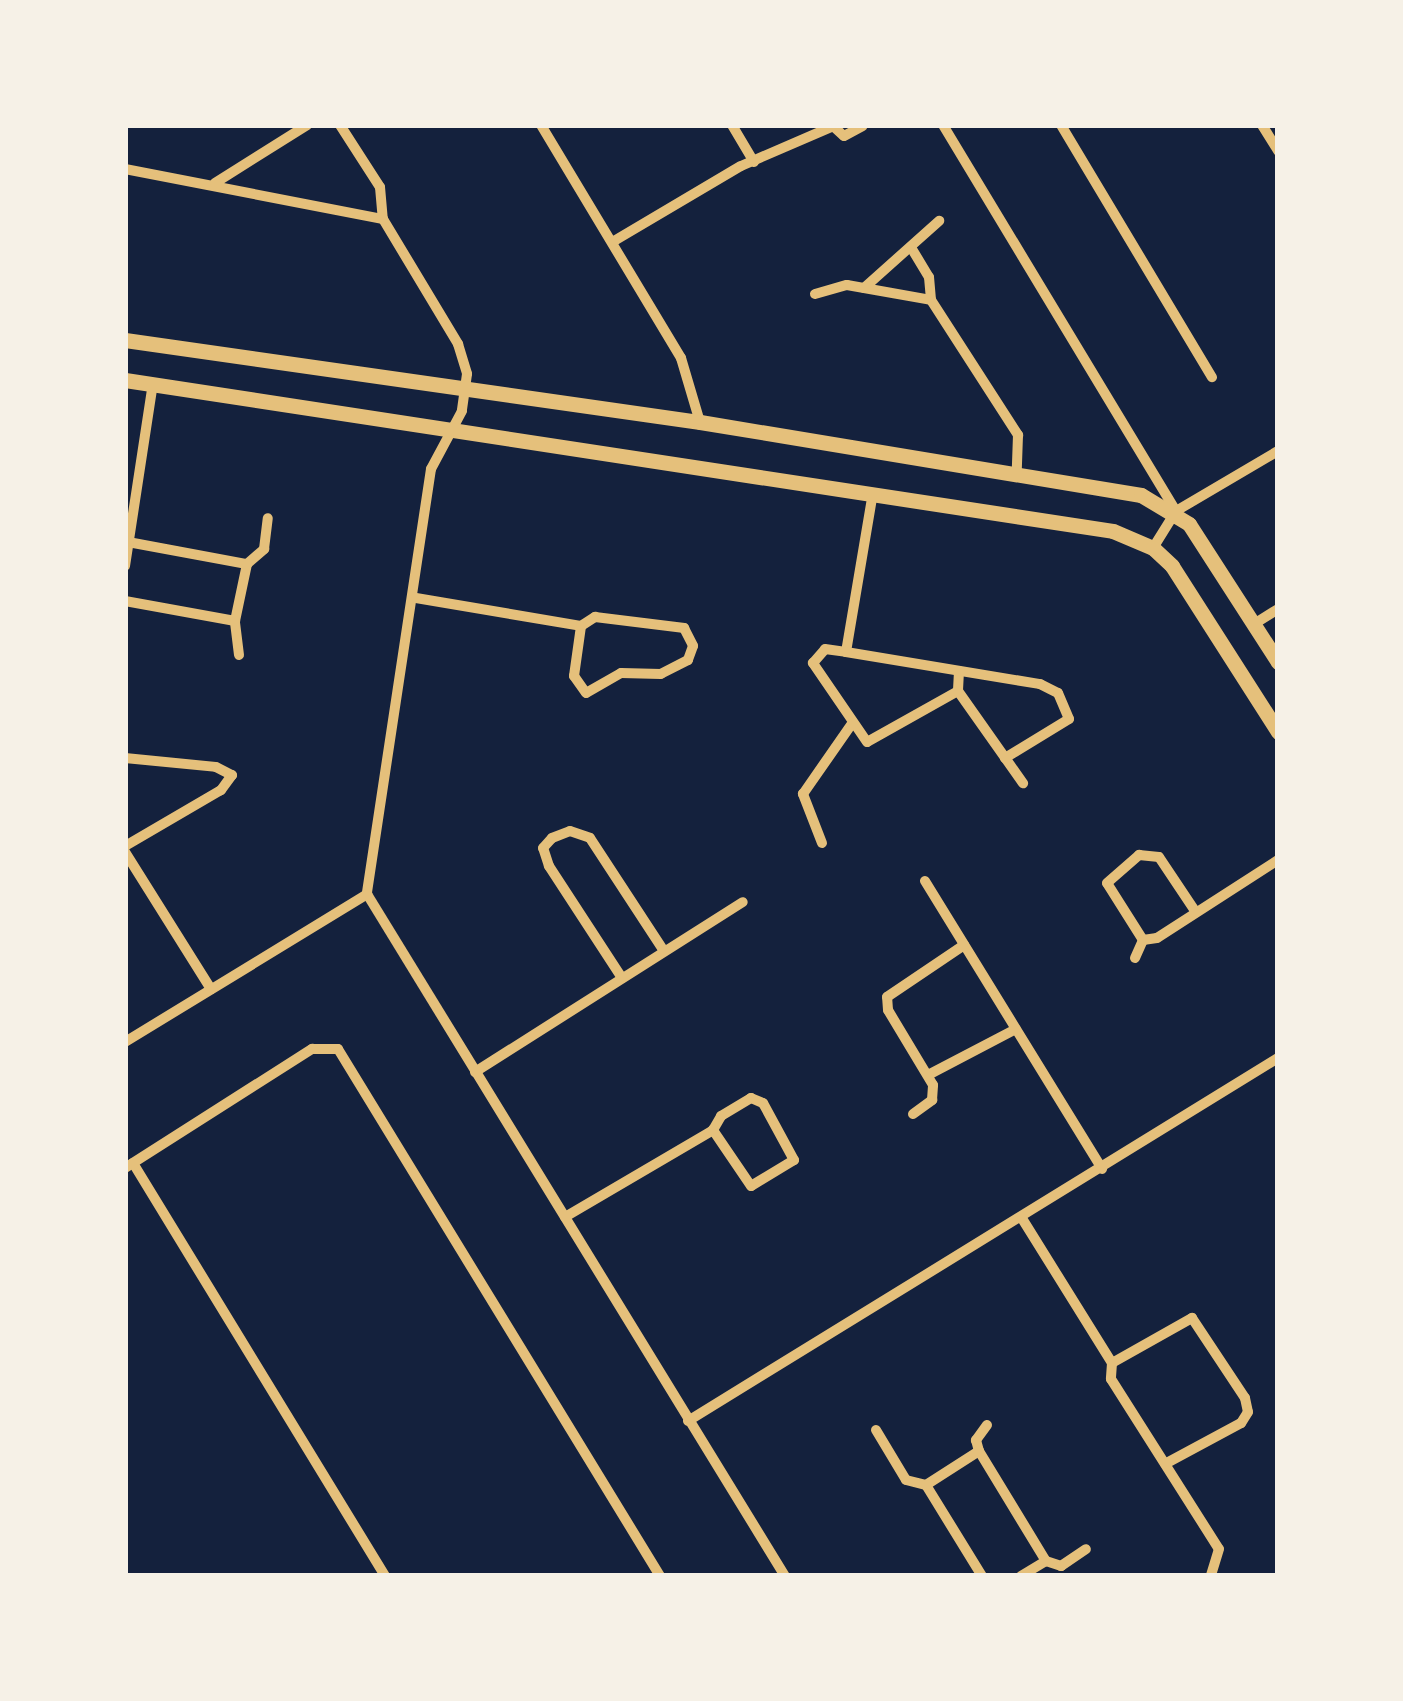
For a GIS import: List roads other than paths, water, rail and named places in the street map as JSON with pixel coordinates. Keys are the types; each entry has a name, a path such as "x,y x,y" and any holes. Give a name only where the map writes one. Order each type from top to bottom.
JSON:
{"street":[{"path":"214,183 307,125"},
{"path":"340,125 380,187 383,219 458,344 466,388 455,431 431,469 416,598 367,894 785,1576"},
{"path":"540,125 614,240 689,373 700,422"},
{"path":"732,125 754,162"},
{"path":"962,125 946,130 1176,511 1208,547 1278,662"},
{"path":"1061,125 1212,377"},
{"path":"1262,125 1278,152"},
{"path":"614,240 754,162 831,126 844,136 863,126"},
{"path":"125,169 214,183 383,219"},
{"path":"864,288 912,250 939,221"},
{"path":"912,250 928,277 931,300 1018,435 1017,471"},
{"path":"815,294 835,285 931,300"},
{"path":"125,340 1017,471 1119,489 1176,511"},
{"path":"125,380 1113,532 1153,548 1183,579 1278,732"},
{"path":"125,566 154,384"},
{"path":"1153,548 1176,511 1278,451"},
{"path":"846,652 873,493"},
{"path":"239,655 235,621 247,564 264,550 268,518"},
{"path":"128,542 247,564"},
{"path":"416,598 580,626 595,618 684,628 694,646 688,660 661,674 621,674 586,692 574,683 580,626"},
{"path":"125,601 235,621"},
{"path":"1254,624 1278,610"},
{"path":"958,691 872,742 851,725 814,663 825,649 846,652 1040,684 1065,701 1065,723 1006,758"},
{"path":"959,671 958,691 1023,782"},
{"path":"822,843 803,794 851,725"},
{"path":"125,758 216,767 232,775 221,790 125,849 211,989"},
{"path":"622,978 549,866 544,848 552,838 570,831 590,838 664,951"},
{"path":"1143,940 1107,883 1139,855 1159,857 1195,911"},
{"path":"1143,940 1157,938 1278,860"},
{"path":"925,881 1102,1169"},
{"path":"125,1042 367,894"},
{"path":"475,1072 742,902"},
{"path":"1135,958 1143,940"},
{"path":"913,1114 934,1096 928,1075 888,1010 888,997 964,945"},
{"path":"928,1075 1016,1029"},
{"path":"385,1576 129,1165 329,1044 344,1055 660,1576"},
{"path":"688,1421 1023,1220 1278,1058"},
{"path":"565,1216 713,1130 721,1116 755,1098 794,1160 751,1186 713,1130"},
{"path":"1023,1220 1112,1363 1110,1379 1220,1549 1211,1576"},
{"path":"1112,1363 1192,1318 1245,1398 1248,1412 1240,1422 1165,1464"},
{"path":"987,1426 976,1440 979,1451 1046,1561 1061,1566 1086,1550"},
{"path":"876,1430 906,1480 926,1484 979,1451"},
{"path":"926,1484 982,1576"},
{"path":"1020,1576 1046,1561"}]}
